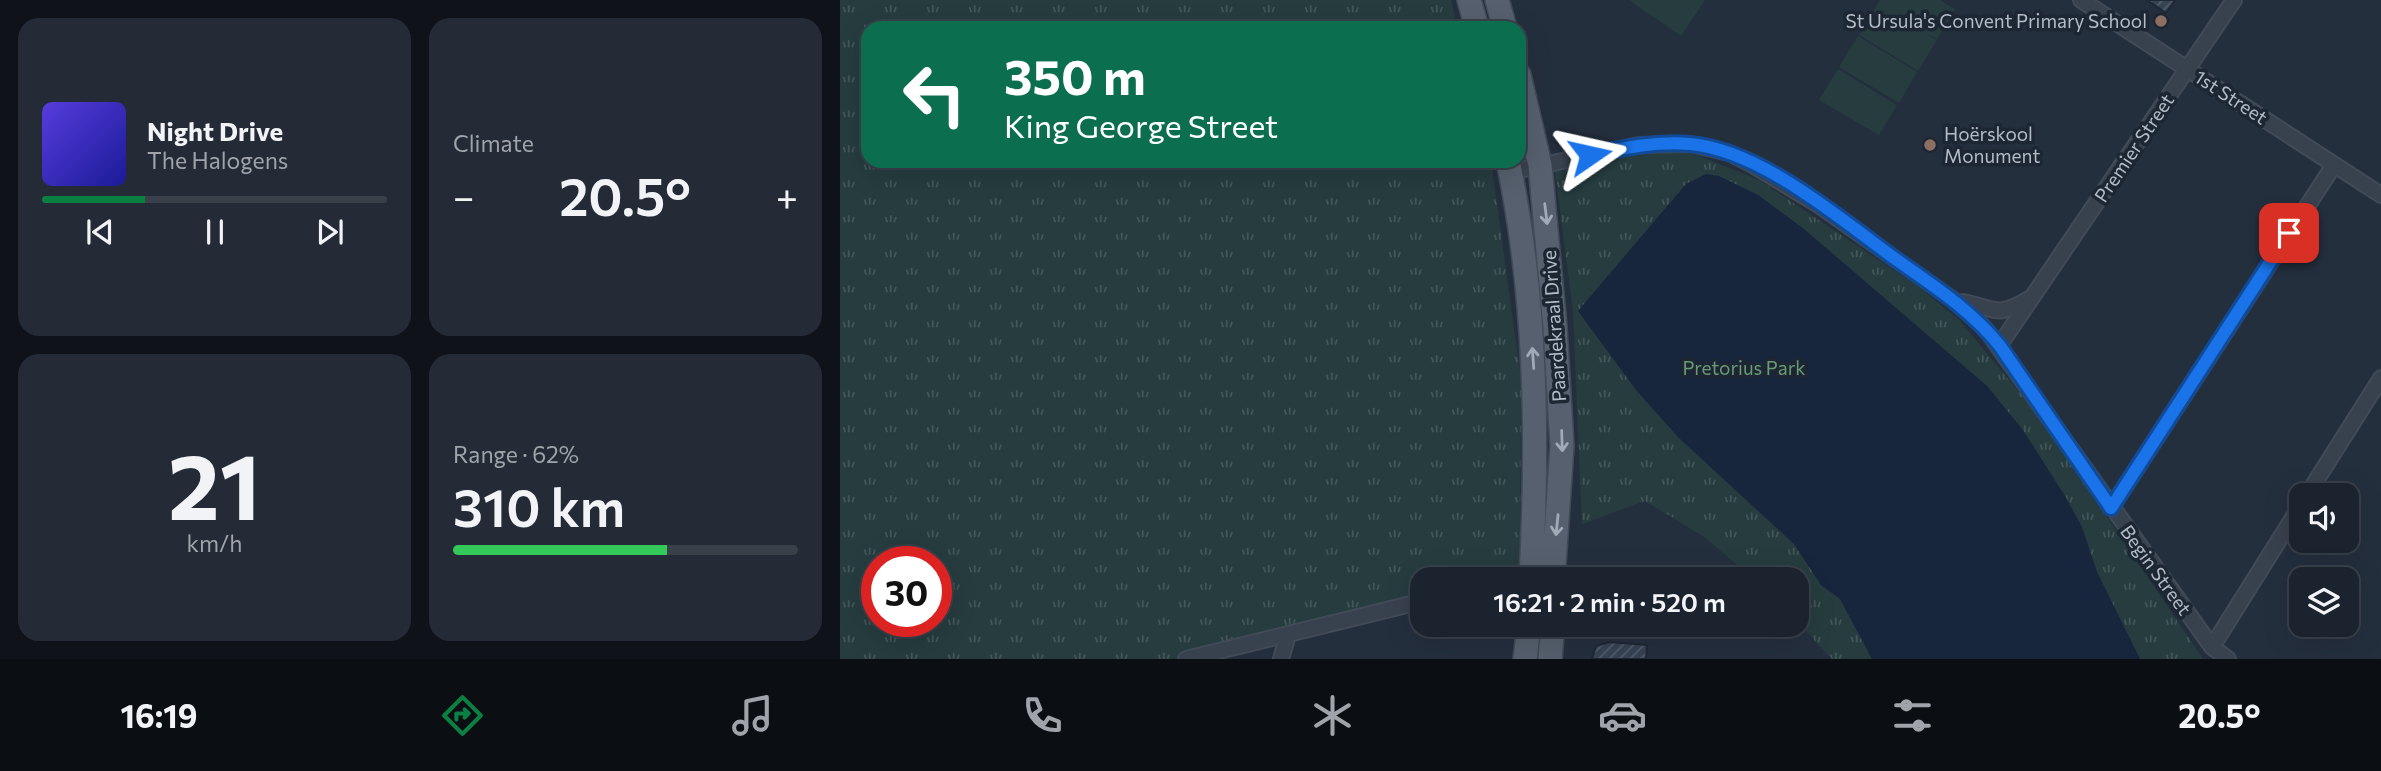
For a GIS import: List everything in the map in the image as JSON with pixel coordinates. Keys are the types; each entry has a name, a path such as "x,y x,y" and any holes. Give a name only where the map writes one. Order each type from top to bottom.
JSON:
{"main road":[{"path":"1469,0 1475,21"},
{"path":"1497,0 1503,21"},
{"name":"Paardekraal Drive","path":"1526,105 1540,165 1548,233 1562,446 1543,567"},
{"name":"Paardekraal Drive","path":"1509,168 1530,323 1542,567"},
{"path":"1525,659 1528,637"},
{"path":"1550,659 1552,637"}],"street":[{"name":"1st Street","path":"2081,0 2381,195"},
{"name":"Premier Street","path":"2000,346 2234,0"},
{"name":"Begin Street","path":"1526,166 1639,145 1691,144 1729,153 1796,190 1969,311 2000,346 2211,647 2228,659"},
{"path":"2111,508 2334,165"},
{"path":"1951,300 1996,312 2018,306 2035,296"},
{"path":"2315,483 2381,378"},
{"path":"2211,647 2289,524"},
{"path":"1186,659 1410,604"},
{"path":"1280,659 1287,635"}],"green space":[{"path":"840,0 1451,0 1456,21 861,21 861,168 1492,168 1521,379 1520,567 1410,567 1410,606 1173,659 840,659"},
{"path":"1629,0 1705,0 1681,36"},
{"path":"1880,0 1940,0 1955,9 1937,39 1925,33 1937,40 1918,71 1859,35"},
{"path":"1858,36 1917,72 1899,103 1839,67"},
{"path":"1838,69 1897,105 1879,135 1819,100"},
{"name":"Pretorius Park","path":"1663,149 1687,151 1759,180 1919,287 1959,320 2039,416 2203,659 1832,659 1809,635 1809,567 1739,567 1706,538 1645,501 1582,524 1573,311 1555,171"}],"water":[{"name":"Pretorius Park","path":"1706,174 1719,176 1758,195 1804,229 1987,386 2023,430 2065,496 2082,527 2097,572 2140,659 1872,659 1840,599 1821,585 1794,544 1679,438 1636,390 1578,311 1686,184"}],"building":[{"path":"2147,0 2175,0 2166,13"},
{"path":"1609,642 1647,645 1646,659 1592,659 1596,646"}],"place":[{"name":"St Ursula's Convent Primary School","path":"2161,21"},
{"name":"Hoërskool Monument","path":"1930,145"}],"route":[{"path":"1590,155 1639,145 1691,144 1713,149 1729,153 1774,175 1836,216 1969,311 1979,321 2000,346 2111,508 2289,233"}]}
